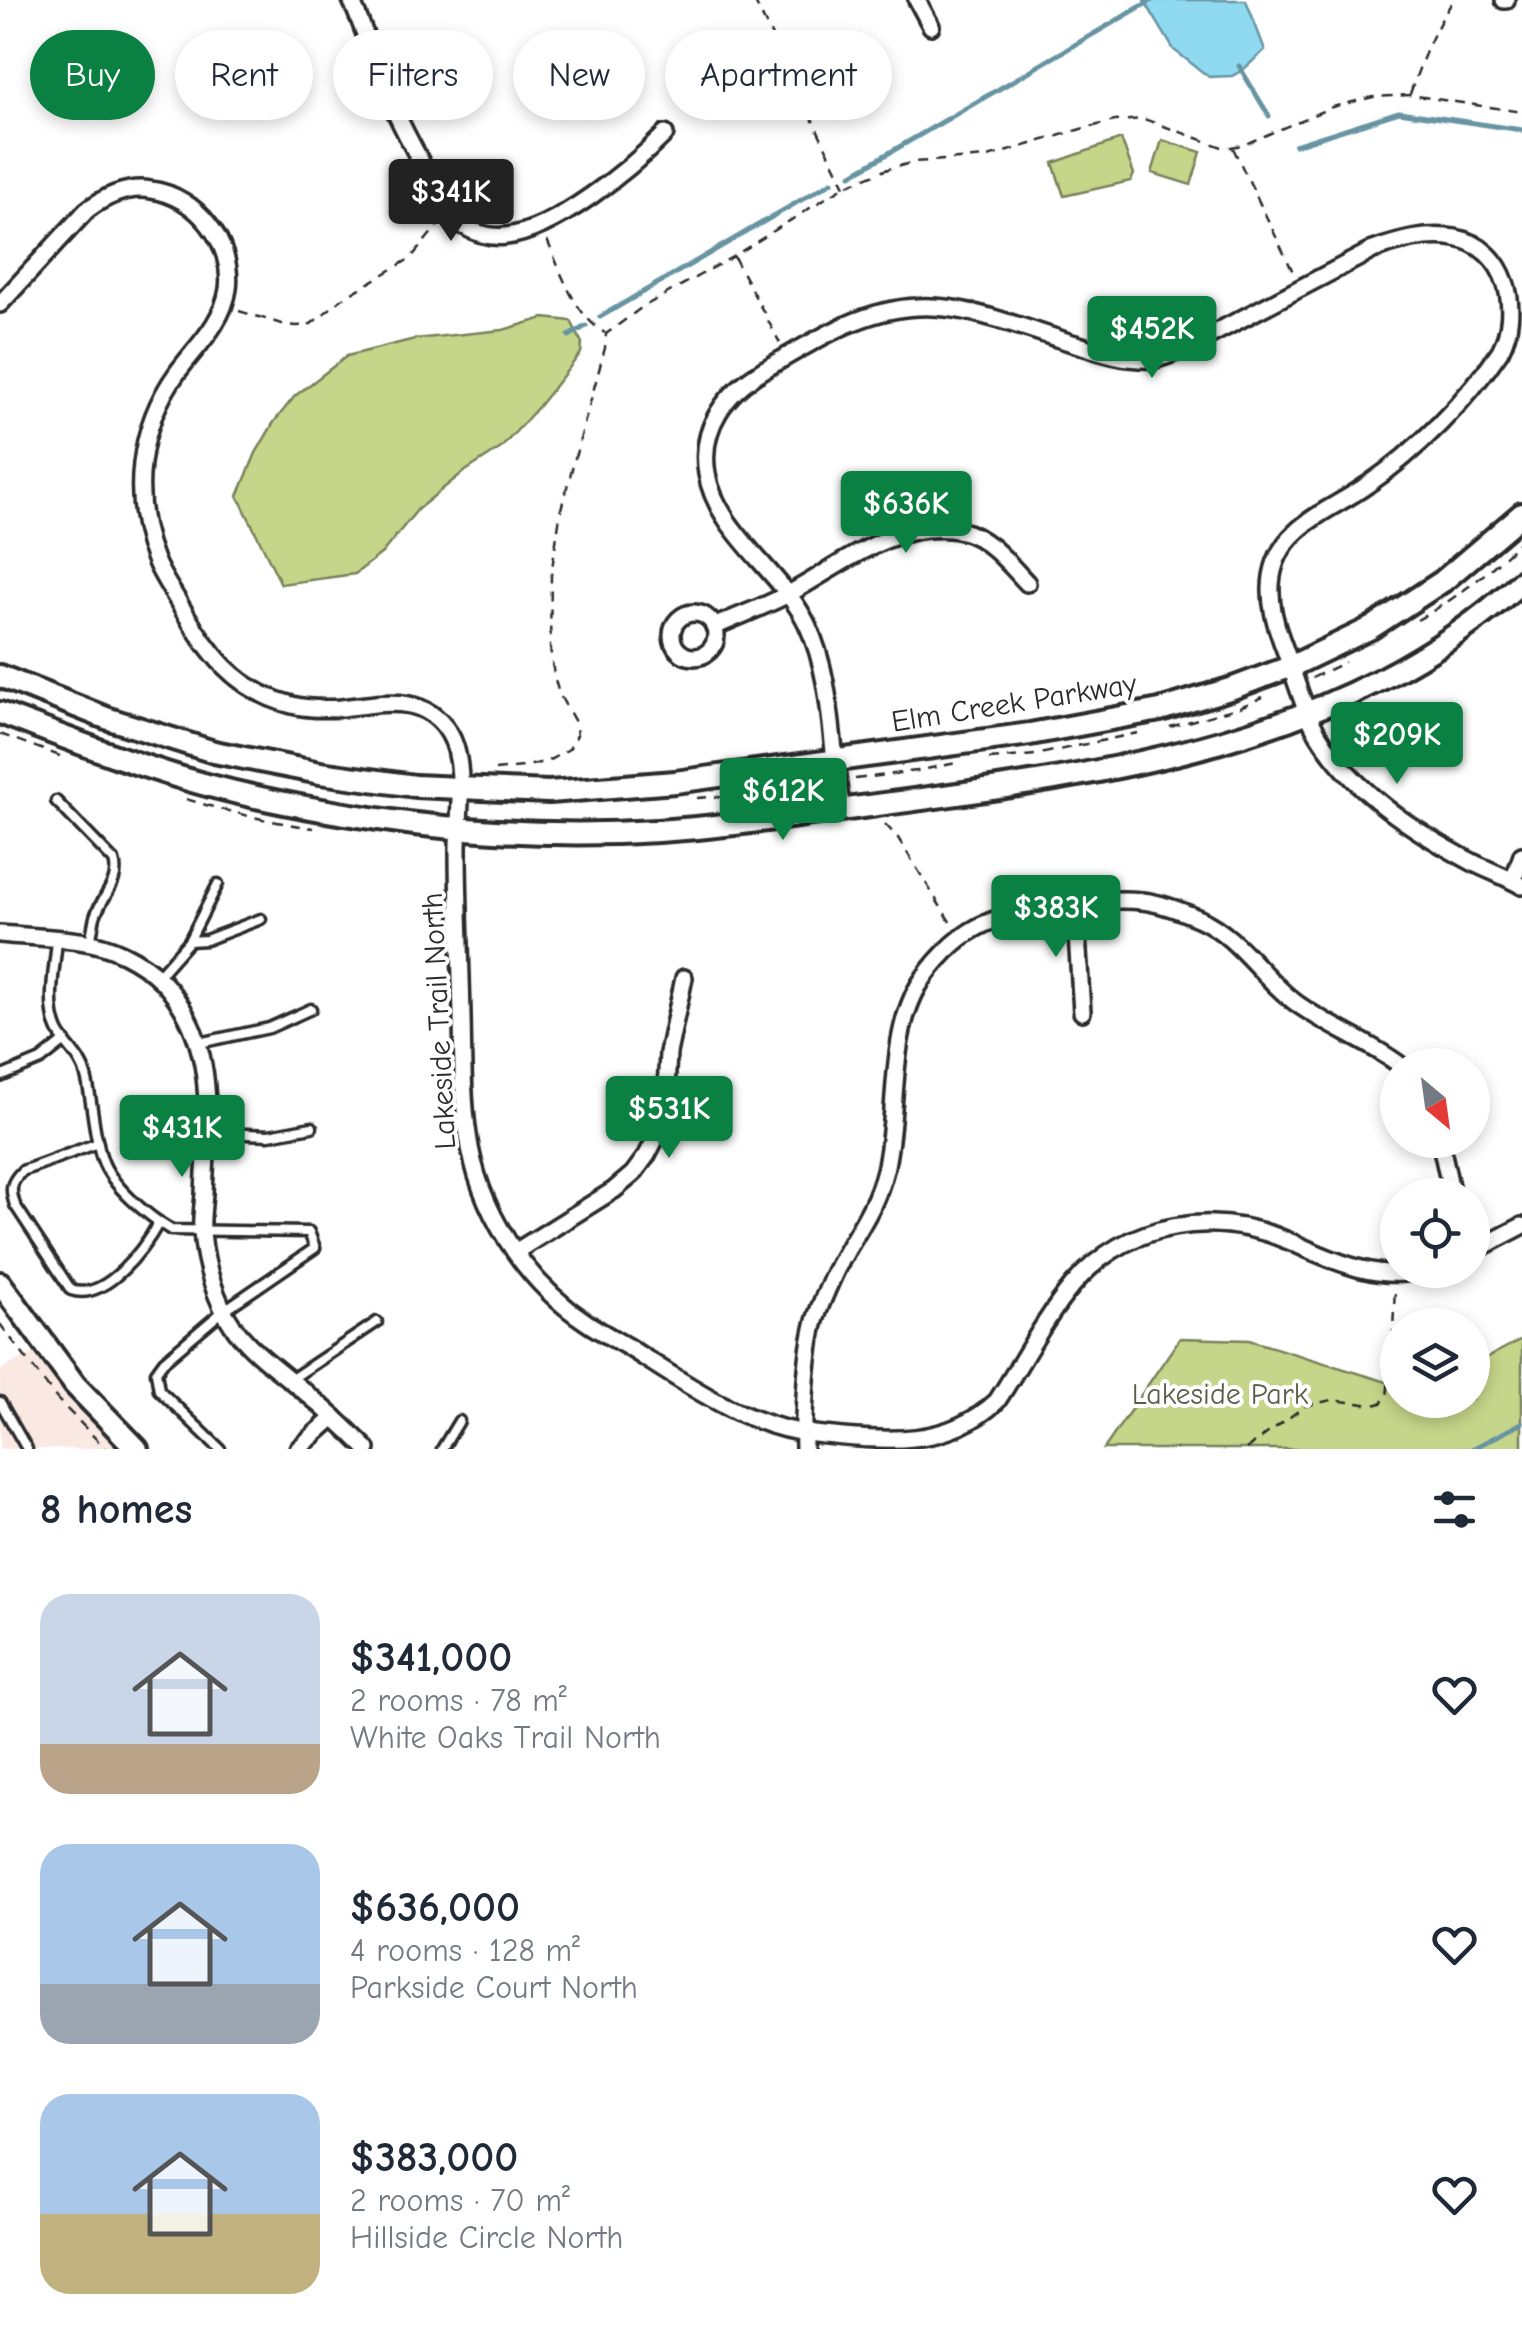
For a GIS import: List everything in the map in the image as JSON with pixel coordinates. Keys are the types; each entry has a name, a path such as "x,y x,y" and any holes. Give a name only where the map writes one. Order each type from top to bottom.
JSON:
{"street":[{"path":"351,0 416,154 448,212 461,224 490,236 507,236 540,224 594,193 666,134"},
{"path":"917,0 931,26"},
{"path":"0,304 88,210 119,192 148,189 182,200 210,226 226,260 228,292 223,306"},
{"path":"842,810 826,689 806,623 712,496 705,453 710,429 732,391 831,332 888,311 918,306 979,315 1110,354 1157,358 1182,350 1373,250 1399,241 1456,238 1492,257 1504,273 1511,292 1510,332 1462,399 1418,444 1369,484 1298,530 1281,548 1271,573 1269,596 1275,623 1318,732 1360,786 1435,841 1518,883 1522,855"},
{"name":"Lakeside Trail North","path":"223,306 214,325 165,390 147,435 140,496 157,566 204,645 222,666 254,690 294,705 315,708 404,702 424,709 448,732 458,764 468,1139 477,1177 515,1252 536,1278 584,1322 714,1401 804,1441 912,1443 946,1439 987,1413 1074,1284 1098,1262 1156,1231 1188,1223 1252,1227 1344,1265 1380,1271"},
{"name":"Elm Creek Parkway","path":"0,676 106,718 214,752 320,773 415,786 549,792 674,782 1030,734 1160,710 1233,688 1292,666 1372,628 1443,582 1522,514"},
{"path":"714,627 788,594 877,544 923,530 964,532 984,542 1027,583"},
{"path":"0,712 203,784 350,815 459,828 620,832 731,825 1030,784 1140,764 1248,734 1375,682 1423,655 1522,581"},
{"path":"804,1441 814,1323 837,1268 874,1207 892,1133 900,1042 907,1013 918,986 960,939 1009,915 1075,904 1143,901 1203,920 1228,937 1296,1003 1380,1053"},
{"path":"1075,904 1082,1012"},
{"path":"0,934 90,942 135,960 158,976 178,1000 199,1043 207,1098 202,1232 210,1274 223,1311 245,1341 367,1449"},
{"path":"515,1252 614,1190 647,1155 665,1108 668,1053 684,978"},
{"path":"1490,1243 1522,1226"},
{"path":"0,1283 75,1385 136,1449"},
{"path":"298,1449 334,1417"}],"lane":[{"path":"56,802 114,861 117,870 96,914 90,942"},
{"path":"158,976 189,941 218,884"},
{"path":"189,941 206,940 261,919"},
{"path":"57,940 52,1016 60,1036 72,1047 86,1072 103,1163 117,1184 171,1230 309,1232 315,1248 223,1311 156,1372 159,1390 220,1449"},
{"path":"199,1043 270,1028 311,1009"},
{"path":"0,1077 41,1060 65,1041"},
{"path":"206,1132 270,1135 312,1128"},
{"path":"98,1143 22,1171 10,1190 15,1205 70,1290 79,1293 99,1288 127,1266 159,1222"},
{"path":"290,1380 377,1322"},
{"path":"0,1402 27,1449"},
{"path":"442,1449 459,1421"}],"path":[{"path":"754,0 845,186"},
{"path":"1410,96 1420,66 1454,0"},
{"path":"1232,147 1300,286"},
{"path":"223,306 285,325 311,324 342,299 411,258 448,212"},
{"path":"540,224 576,302 606,334"},
{"path":"734,256 787,357"},
{"path":"880,805 884,822 898,838 960,939"},
{"path":"1246,1449 1305,1406 1332,1400 1374,1405 1387,1397 1394,1288"},
{"path":"0,1324 57,1399 106,1449"}],"shaded area":[{"path":"35,1352 121,1449 0,1449 0,1370"}],"green space":[{"path":"1121,139 1134,174 1131,181 1064,196 1053,163"},
{"path":"1162,140 1201,152 1191,185 1152,173"},
{"path":"544,318 571,321 582,343 581,353 501,448 418,509 382,553 355,574 281,584 238,496 256,453 295,396 347,356 415,339 503,330"},
{"name":"Lakeside Park","path":"1180,1338 1249,1340 1380,1380 1380,1418 1490,1418 1490,1356 1522,1339 1522,1449 1104,1449"}],"water":[{"path":"1144,0 1246,0 1265,50 1232,76 1209,77 1174,50"}],"waterway":[{"path":"851,175 1152,0"},
{"path":"1239,66 1269,116"},
{"path":"1295,145 1399,112 1522,130"},
{"path":"600,317 832,182"},
{"path":"569,336 586,326"},
{"path":"1472,1449 1522,1423"}]}
